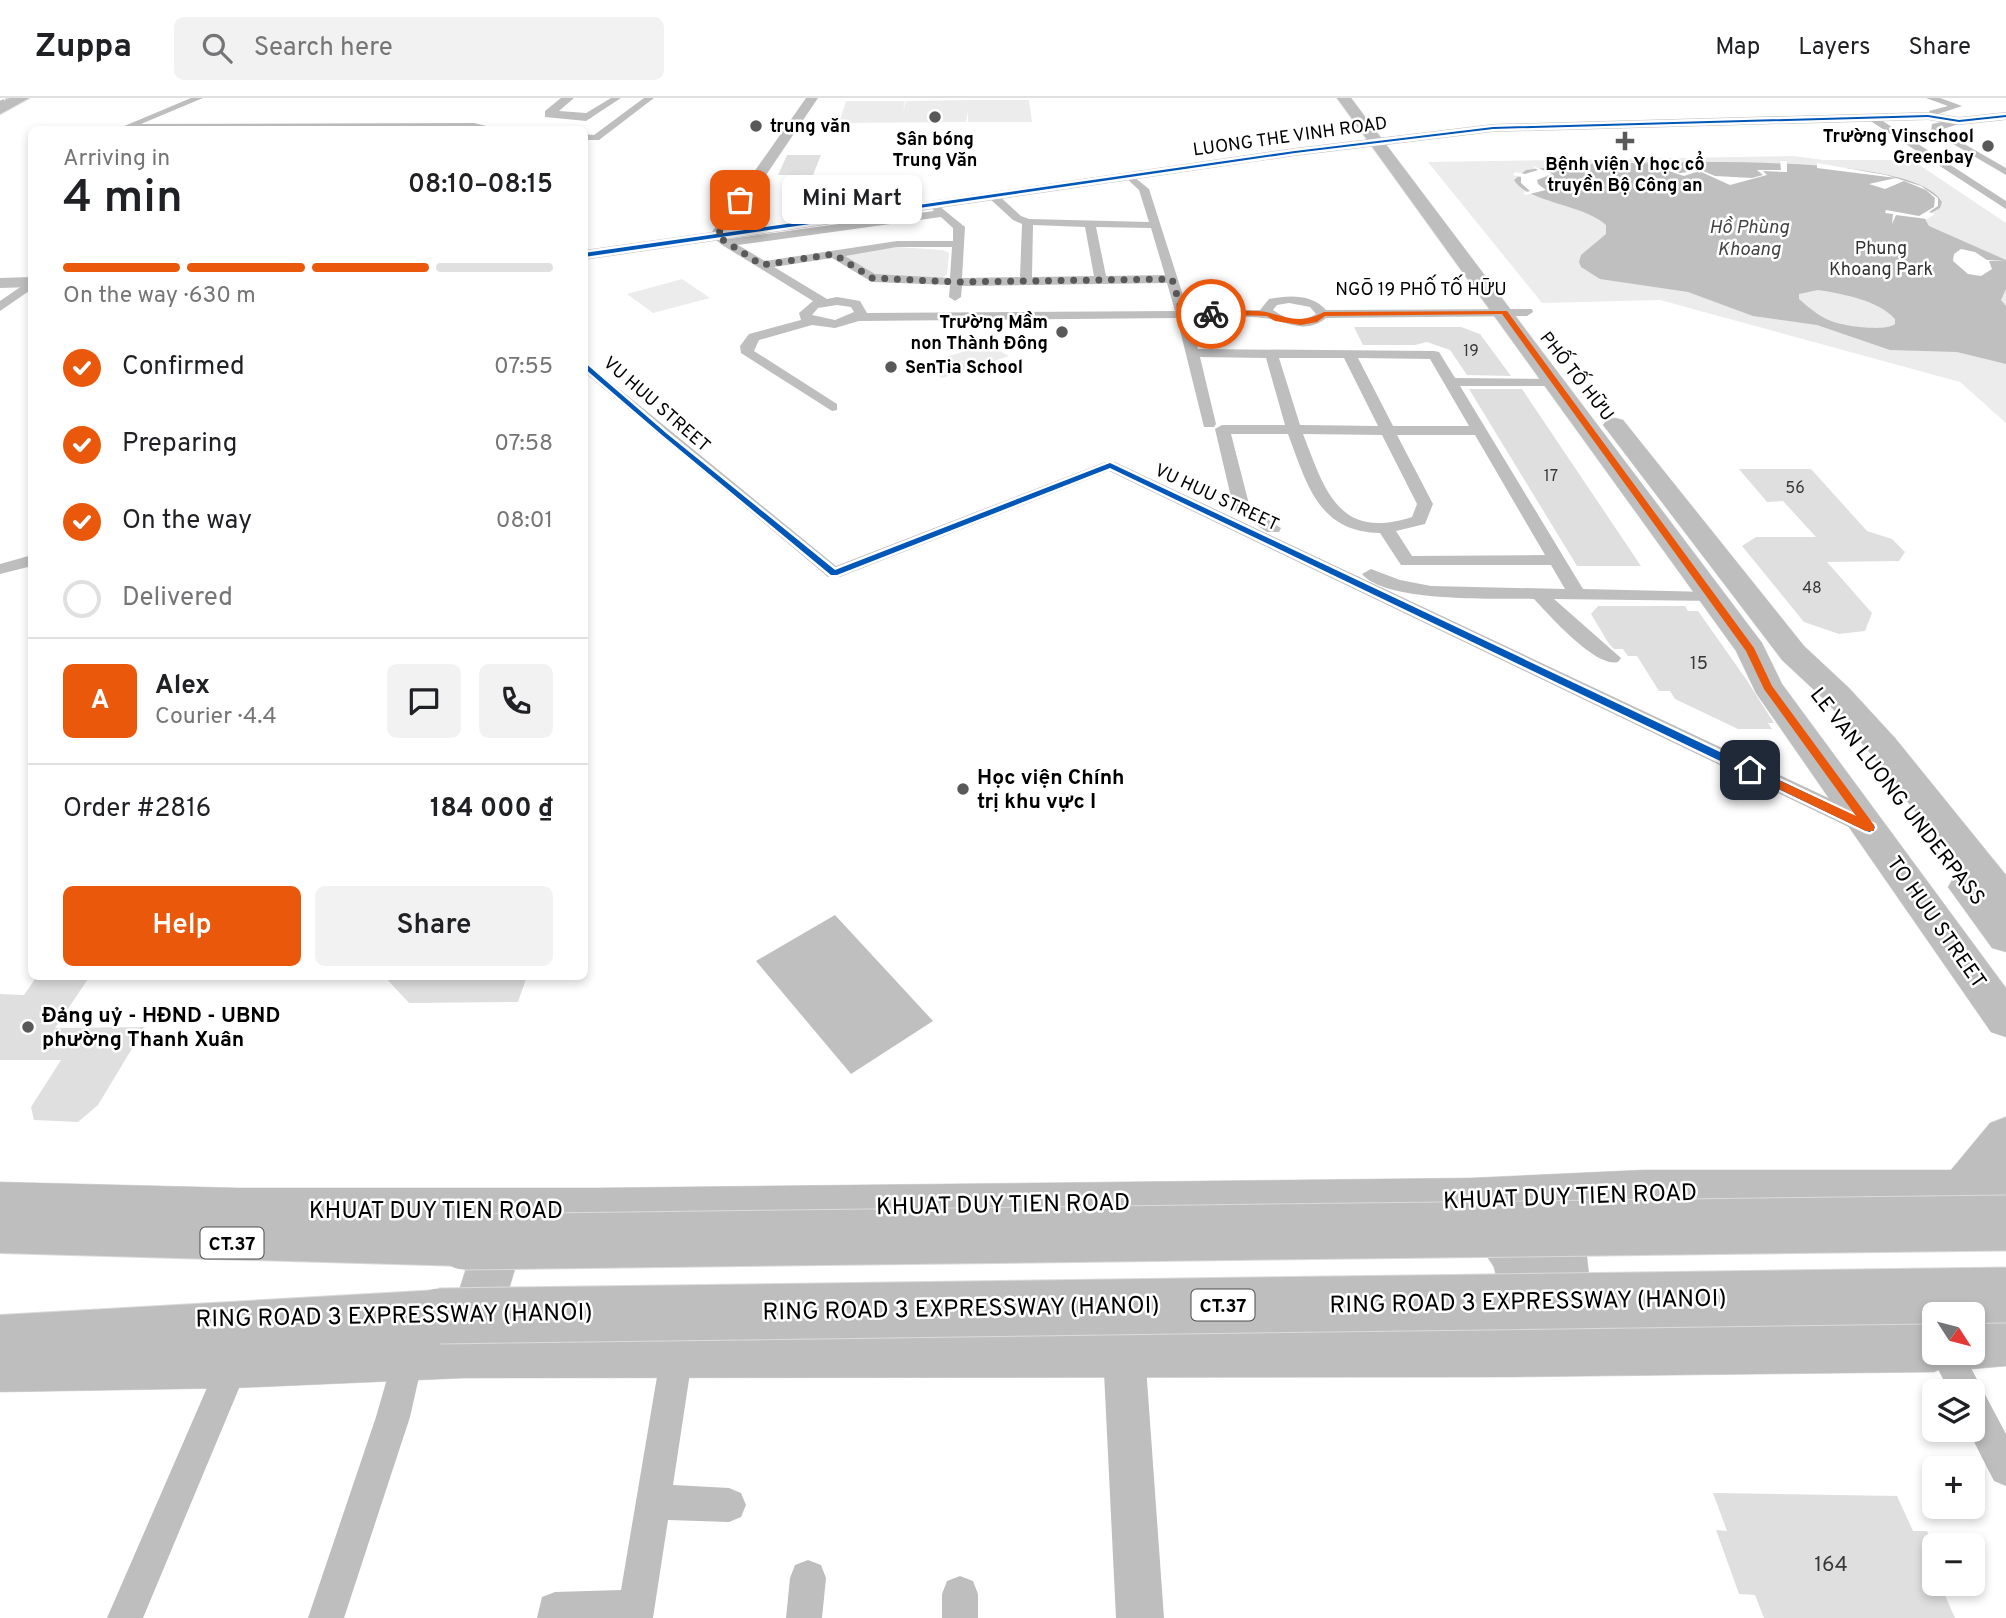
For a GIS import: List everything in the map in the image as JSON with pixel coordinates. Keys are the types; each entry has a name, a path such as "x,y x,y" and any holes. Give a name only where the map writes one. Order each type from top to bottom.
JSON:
{"highway":[{"path":"0,109 22,98"},
{"name":"CT.37","path":"0,1244 464,1242 2006,1223"},
{"path":"0,1229 464,1242"},
{"name":"RING ROAD 3 EXPRESSWAY (HANOI)","path":"0,1318 437,1341 2006,1295"},
{"path":"0,1342 437,1341"}],"main road":[{"name":"PHỐ TỐ HỮU","path":"1344,98 1386,141 1513,309 1595,400 1793,653"},
{"name":"PHỐ TỐ HỮU","path":"1362,98 1386,141"},
{"name":"PHỐ TỐ HỮU","path":"1513,309 1556,382 1751,650"},
{"name":"TO HUU STREET","path":"1751,650 1767,687 2006,1020"},
{"name":"LE VAN LUONG UNDERPASS","path":"1751,650 1786,685 2006,975"},
{"path":"1793,653 1838,695 1883,746 2004,897"},
{"name":"LE VAN LUONG UNDERPASS","path":"1793,653 1811,685 2006,937"},
{"path":"1984,1191 2006,1137"},
{"name":"KHUAT DUY TIEN ROAD","path":"0,1204 239,1210 509,1210 1471,1200 1561,1194 1984,1191"},
{"path":"1561,1194 1557,1243 1563,1276 1581,1310 1611,1348"},
{"path":"1471,1200 1501,1235 1514,1255 1524,1281 1524,1314 1510,1351"},
{"path":"437,1341 509,1210"},
{"path":"1985,1342 2006,1340"},
{"path":"0,1366 234,1362 437,1341 677,1353 1510,1351 1922,1346"}],"street":[{"path":"129,126 199,98"},
{"path":"568,98 549,114 586,117"},
{"path":"576,126 617,98"},
{"path":"588,139 595,142 650,100 639,98"},
{"path":"812,98 721,240 823,302"},
{"path":"1928,116 1935,111 1958,106 1930,98"},
{"name":"LUONG THE VINH ROAD","path":"588,255 721,240 938,209 993,196 1129,176 1510,127 1928,116 1959,121 2003,118"},
{"path":"1872,118 2006,206"},
{"path":"1959,121 1935,126 1936,131 2003,168"},
{"path":"1129,176 1144,189 1182,312 1209,424"},
{"path":"993,196 1017,218 1028,222 1155,225"},
{"path":"938,209 959,227 954,310"},
{"path":"1026,281 1028,222"},
{"path":"1090,224 1101,280"},
{"path":"762,265 897,244 958,244"},
{"path":"834,254 872,278 956,282 1172,279"},
{"path":"0,284 28,283"},
{"path":"0,307 28,286"},
{"path":"860,313 1267,311 1278,320 1301,323 1315,321 1322,311 1289,299 1273,302 1267,311"},
{"path":"811,321 806,317 807,309 823,302 851,302 860,313"},
{"name":"NGÕ 19 PHỐ TỐ HỮU","path":"1322,311 1513,309"},
{"path":"832,407 748,353 747,346 754,337 811,321 842,323 860,313 954,310 1182,312"},
{"path":"1271,352 1290,428 1328,508 1352,523 1387,530 1419,520 1425,504 1391,431 1348,352"},
{"path":"1193,353 1348,352 1434,355 1577,594"},
{"path":"1452,382 1556,382"},
{"name":"VU HUU STREET","path":"594,384 834,573 1110,465 1870,828"},
{"path":"1481,431 1222,429 1242,510 1371,574 1414,589 1540,595 1710,597"},
{"path":"1387,530 1407,561 1557,560"},
{"path":"0,569 28,561"},
{"path":"1540,595 1580,634 1611,658"},
{"path":"326,1618 393,1417 437,1341"},
{"path":"1124,1352 1140,1618"},
{"path":"555,1618 555,1610 636,1613 677,1353"},
{"path":"125,1618 234,1362"},
{"path":"1985,1429 2006,1469"},
{"path":"654,1502 729,1505"},
{"path":"804,1618 808,1578"}],"green space":[{"path":"1029,100 1032,122 968,122 968,111 966,122 839,123 846,101 905,101 903,112 906,101"},
{"name":"Hồ Phùng Khoang","path":"1794,156 1823,160 1912,160 2006,223 2006,423 1960,382 1660,300 1542,303 1428,162"},
{"path":"897,247 943,250 949,253 947,274 942,278 872,278 842,255"},
{"path":"682,279 710,298 653,313 627,294"},
{"path":"987,344 1009,356 942,378 921,365"}],"water":[{"name":"Hồ Phùng Khoang","path":"1773,163 1882,174 1921,185 1942,202 1940,208 1924,217 1929,226 2006,260 2006,289 2001,300 2006,306 2006,364 1957,352 1890,350 1817,325 1753,316 1688,292 1600,279 1581,267 1579,262 1581,255 1606,234 1606,225 1584,212 1543,199 1521,188 1514,180 1526,170 1579,164","holes":["1818,290 1860,299 1879,307 1895,319 1895,324 1874,328 1827,319 1799,299 1799,294"]},
{"path":"835,915 933,1021 851,1074 756,961"}],"pier":[{"path":"1639,161 1680,173 1701,170 1715,176 1752,178 1763,175 1757,170 1781,170 1780,161 1787,161 1787,172 1763,171 1767,175 1730,185 1699,171 1684,176"},
{"path":"1817,163 1886,175 1895,178 1817,168"},
{"path":"1531,165 1552,174 1537,180 1546,190 1525,195 1523,193 1530,191 1521,183 1521,177 1513,175 1515,172 1525,174 1538,170"},
{"path":"1896,178 1921,186 1938,198 1938,206 1929,212 1935,214 1927,219 1896,215 1892,224 1893,214 1885,213 1886,210 1919,216 1934,207 1935,198 1926,190 1904,181 1885,189 1869,184"},
{"path":"1961,249 1975,252 1987,260 2006,261 1989,261 1992,269 1981,276 1968,274 1953,261 1954,254"}],"building":[{"path":"787,155 821,155 813,175 778,175"},
{"path":"1354,327 1461,327 1480,334 1511,376 1467,375 1450,350 1427,342 1415,345 1363,345"},
{"path":"1469,389 1522,389 1641,566 1577,566"},
{"path":"1739,469 1811,469 1867,531 1892,539 1905,552 1899,561 1827,562 1872,613 1865,631 1839,634 1804,622 1742,546 1756,537 1816,537 1783,501 1767,502"},
{"path":"1598,606 1685,606 1688,611 1698,611 1774,723 1768,723 1772,729 1738,729 1675,699 1670,691 1659,691 1637,656 1628,656 1623,649 1614,649 1609,644 1591,614"},
{"path":"34,980 87,980 55,1028 145,1027 98,1105 78,1122 34,1120 31,1107 61,1060 0,1060 0,994 24,995"},
{"path":"388,980 526,980 518,1002 409,1003"},
{"path":"1713,1493 1897,1496 1913,1531 1928,1533 1922,1533 1922,1596 1945,1596 1955,1618 1764,1618 1755,1595 1739,1594 1716,1530 1727,1531"}],"railway":[{"path":"0,102 9,98"}],"cycle path":[{"path":"588,254 1295,152 1493,128 1928,116 1959,121 2006,116"},
{"path":"588,368 664,434 834,573 1110,465 1870,828"}],"way so far":[{"path":"740,200 717,236 762,265 834,254 872,278 956,282 1172,279 1183,315 1211,314"}],"place":[{"name":"Sân bóng Trung Văn","path":"935,117"},
{"name":"trung văn","path":"756,126"},
{"name":"Bệnh viện Y học cổ truyền Bộ Công an","path":"1625,141"},
{"name":"Trường Vinschool Greenbay","path":"1988,146"},
{"name":"Mini Mart","path":"740,200"},
{"name":"Trường Mầm non Thành Đông","path":"1062,332"},
{"name":"SenTia School","path":"891,367"},
{"name":"Học viện Chính trị khu vực I","path":"963,789"},
{"name":"Đảng uỷ - HĐND - UBND phường Thanh Xuân","path":"28,1027"}],"route":[{"path":"1211,314 1268,314 1278,320 1301,323 1315,321 1324,314 1504,313 1751,650 1767,687 1870,828 1750,770"}],"park label":[{"name":"Phung Khoang Park","path":"1881,258"}]}
